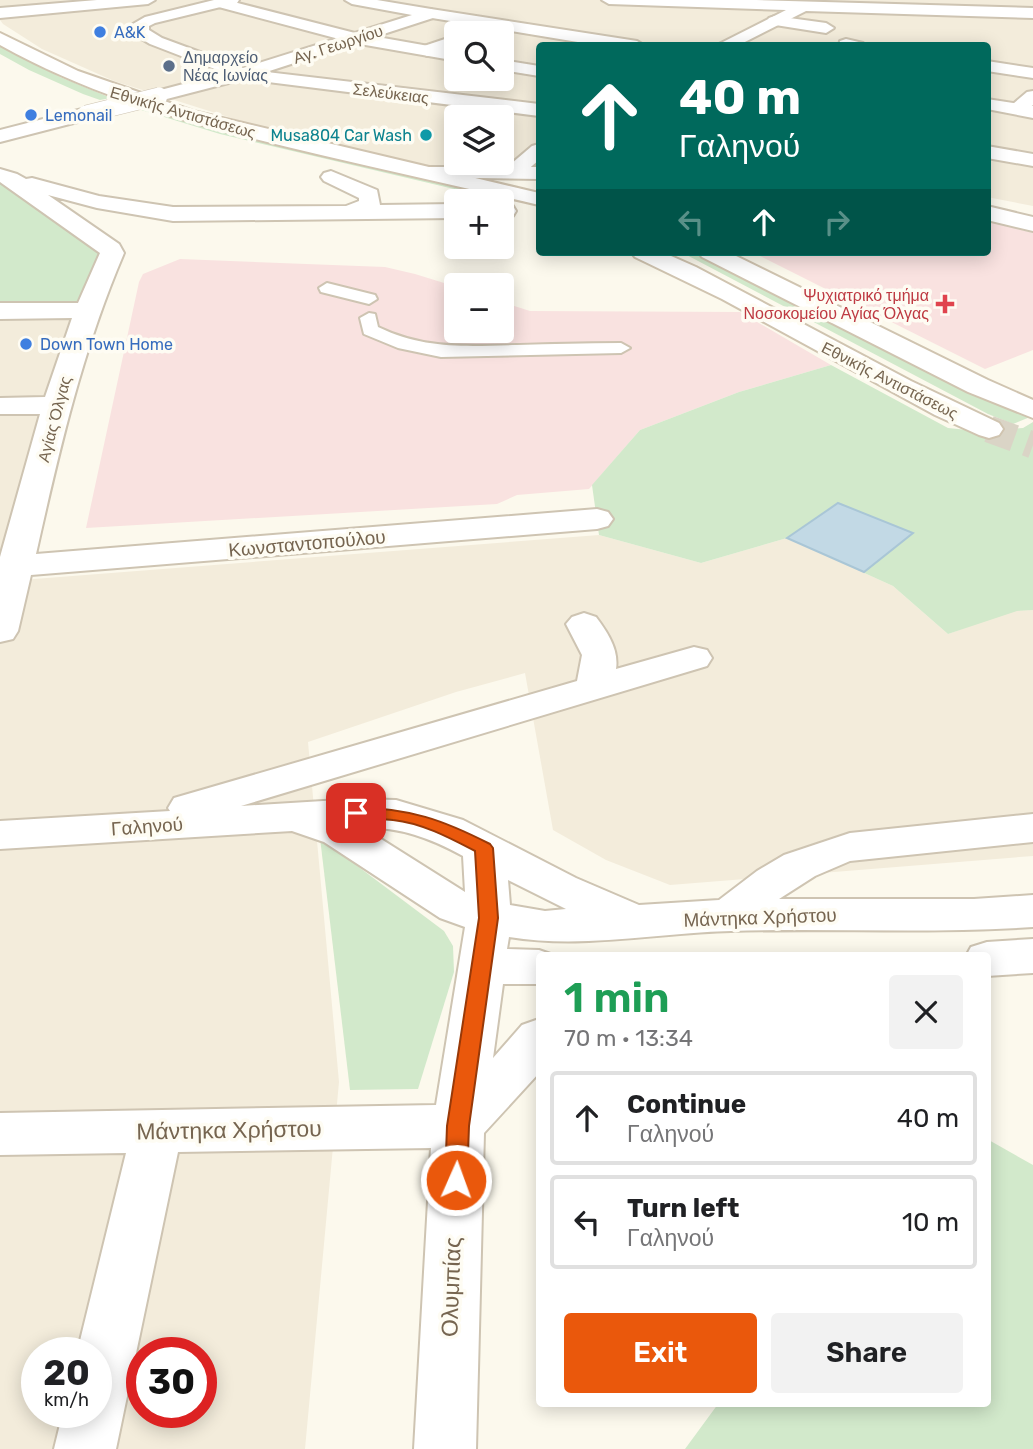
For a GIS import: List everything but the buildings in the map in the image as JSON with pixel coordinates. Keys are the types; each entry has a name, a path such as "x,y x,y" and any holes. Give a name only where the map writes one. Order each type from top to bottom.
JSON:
{"street":[{"path":"0,13 148,0"},
{"path":"352,0 485,21"},
{"path":"609,0 1033,13"},
{"path":"830,0 902,9 921,0"},
{"path":"128,2 150,20"},
{"path":"242,74 156,41 141,32 141,24 226,2 354,38 444,54"},
{"name":"Αγ. Γεωργίου","path":"0,136 242,74 457,5"},
{"path":"731,42 807,6"},
{"path":"0,18 31,10"},
{"path":"1010,13 1033,19"},
{"path":"775,21 826,29"},
{"path":"514,25 612,42"},
{"name":"Εθνικής Αντιστάσεως","path":"0,37 50,66 117,94 238,129 536,198"},
{"path":"427,51 444,45"},
{"path":"514,67 536,71"},
{"path":"991,67 1033,73"},
{"name":"Σελεύκειας","path":"242,74 536,110"},
{"name":"Εθνικής Αντιστάσεως","path":"33,78 122,114 215,143 444,197"},
{"path":"991,105 1025,110 1033,96"},
{"path":"514,171 536,153"},
{"path":"991,153 1033,160"},
{"path":"424,173 444,173"},
{"path":"514,173 536,173"},
{"name":"Αγίας Όλγας","path":"5,176 97,202 147,212 198,215 444,211"},
{"name":"Αγίας Όλγας","path":"0,631 9,566 55,405 87,310 112,253 111,249 5,176"},
{"path":"331,177 369,195 370,204 346,213"},
{"path":"991,202 1033,210"},
{"path":"514,213 536,218"},
{"path":"991,214 1033,224"},
{"name":"Εθνικής Αντιστάσεως","path":"651,256 735,297 934,405 989,429"},
{"name":"Εθνικής Αντιστάσεως","path":"718,256 965,380 1033,410"},
{"path":"0,311 87,310"},
{"path":"0,406 55,405"},
{"name":"Κωνσταντοπούλου","path":"9,566 597,519"},
{"path":"584,624 600,655 595,687"},
{"path":"123,827 695,658"},
{"name":"Γαληνού","path":"0,835 356,813 396,814 448,830 560,889 638,922"},
{"name":"Γαληνού","path":"295,817 339,832 456,907 489,918"},
{"path":"730,915 777,876 820,855 850,848 1033,828"},
{"path":"484,848 489,918"},
{"name":"Μάντηκα Χρήστου","path":"489,918 545,927 730,915 974,915 1033,911"},
{"name":"Ολυμπίας","path":"445,1449 458,1126 489,918"},
{"path":"991,959 1033,956"},
{"path":"480,966 536,967"},
{"path":"458,1126 504,1080 536,1042"},
{"name":"Μάντηκα Χρήστου","path":"0,1134 458,1126"},
{"path":"110,1337 157,1131"},
{"path":"85,1449 90,1428"}],"lane":[{"path":"327,288 369,299"},
{"path":"369,318 370,330 414,348 441,352 621,348"}],"shaded area":[{"path":"0,0 1033,0 1033,206 991,198 991,42 536,42 536,168 514,169 514,105 444,105 444,170 263,128 114,81 42,49 3,24 0,20"},
{"name":"Ψυχιατρικό τμήμα Νοσοκομείου Αγίας Όλγας","path":"991,222 1033,233 1033,350 985,369 760,256 991,256"},
{"path":"180,259 385,267 444,283 444,343 514,343 514,306 530,311 740,312 831,365 739,392 640,430 589,489 517,495 497,504 86,528 139,282 143,274"},
{"path":"91,317 21,580 599,535 701,563 787,538 893,586 948,634 1012,611 1033,610 1033,856 670,885 606,860 553,830 525,673 456,692 308,742 339,1082 305,1449 0,1449 0,319"}],"green space":[{"path":"0,46 60,77 111,98 100,100 29,70 0,54"},
{"path":"148,106 476,188 454,189 220,134 138,109"},
{"path":"0,181 102,248 83,306 0,306"},
{"path":"689,256 710,256 1000,405 1030,417 1013,424 988,414"},
{"path":"831,365 948,428 978,431 1023,428 1033,422 1033,610 1017,611 948,634 893,586 787,538 701,563 599,535 592,485 640,430 739,392"},
{"path":"320,838 444,931 453,946 454,972 418,1089 350,1090"},
{"path":"991,1141 1033,1165 1033,1449 685,1449 716,1407 991,1407"}],"water":[{"path":"838,503 913,533 864,572 787,538"}],"tunnel":[{"path":"989,429 1033,445"}],"place":[{"name":"A&K","path":"100,32"},
{"name":"Δημαρχείο Νέας Ιωνίας","path":"169,66"},
{"name":"Lemonail","path":"31,115"},
{"name":"Musa804 Car Wash","path":"426,135"},
{"name":"Ψυχιατρικό τμήμα Νοσοκομείου Αγίας Όλγας","path":"945,304"},
{"name":"Down Town Home","path":"26,344"}],"route":[{"path":"356,813 396,814 448,830 484,848 489,918 458,1126 456,1180"}]}
